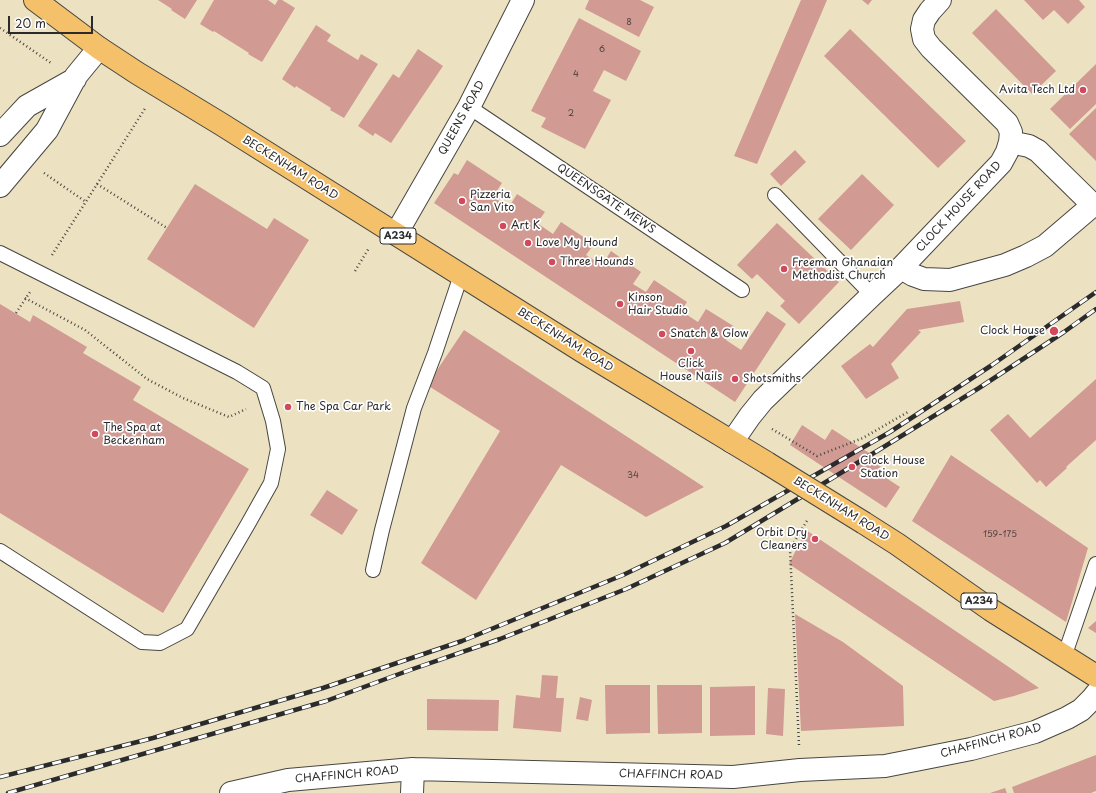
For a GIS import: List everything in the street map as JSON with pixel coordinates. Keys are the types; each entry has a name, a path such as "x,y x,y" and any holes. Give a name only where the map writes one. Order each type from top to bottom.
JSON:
{"main road":[{"name":"BECKENHAM ROAD","path":"35,0 99,48 582,351 864,523 897,544 991,610 1096,676"}],"street":[{"name":"QUEENS ROAD","path":"396,234 469,107 523,0"},
{"path":"901,268 924,279 950,280 1004,265 1045,246 1094,205 1038,151 1029,146 1010,142 1011,132 1007,123 931,48 924,39 922,29 924,20 940,0"},
{"path":"0,186 47,130 76,76 99,48"},
{"path":"0,136 27,106 75,79"},
{"name":"CLOCK HOUSE ROAD","path":"732,442 756,408 901,268 1001,163 1008,152 1010,142"},
{"name":"CHAFFINCH ROAD","path":"231,793 288,780 413,769 733,785 800,770 885,766 971,749 1034,732 1067,718 1081,710 1096,694"},
{"path":"412,793 413,769"}],"lane":[{"name":"QUEENSGATE MEWS","path":"469,107 742,290"},
{"path":"775,194 872,295"},
{"path":"0,253 237,372 263,388 273,421 278,449 271,483 187,629 160,643 142,642 0,551"},
{"path":"373,570 414,408 435,353 461,275"},
{"path":"1064,657 1096,564"}],"path":[{"path":"0,28 75,79"},
{"path":"16,313 159,86"},
{"path":"97,184 167,228"},
{"path":"25,298 85,330 147,379 183,398 229,416 267,400"},
{"path":"756,408 817,456 863,438 908,412"},
{"path":"800,770 790,550 811,515"}],"building":[{"path":"158,0 197,0 185,19"},
{"path":"214,0 268,0 275,5 278,0 282,0 295,8 262,62 214,31 213,32 200,24"},
{"path":"589,0 640,0 654,7 639,37 585,9"},
{"path":"801,0 827,0 757,164 734,156"},
{"path":"862,0 872,0 868,5"},
{"path":"1024,0 1079,0 1085,7 1068,24 1054,10 1043,20"},
{"path":"996,9 1056,71 1032,94 972,33"},
{"path":"579,18 641,51 626,81 604,70 593,91 611,100 585,149 541,127 546,118 531,111"},
{"path":"316,25 331,35 327,41 358,60 361,54 378,64 344,118 330,110 331,108 282,79"},
{"path":"850,29 966,141 938,168 824,56"},
{"path":"418,49 443,66 391,143 375,133 373,136 358,126 393,74 399,78"},
{"name":"Avita Tech Ltd","path":"1096,64 1096,104 1070,129 1050,109"},
{"path":"1096,108 1096,161 1069,134"},
{"path":"795,150 806,162 781,186 770,174"},
{"path":"467,160 502,183 493,197 509,207 517,194 545,212 537,223 553,234 561,222 594,244 586,255 602,265 611,251 641,272 633,284 646,292 654,280 687,302 681,311 698,322 706,309 735,327 726,340 741,350 767,311 786,324 735,402 434,203 454,173 458,175"},
{"path":"862,174 894,205 851,250 818,219"},
{"path":"195,184 267,229 274,218 309,240 254,328 147,259"},
{"name":"Freeman Ghanaian Methodist Church","path":"777,223 839,282 799,324 780,306 785,301 757,274 752,279 737,265"},
{"path":"960,301 964,322 918,330 921,332 891,364 899,378 866,399 841,366 870,344 873,347 907,309"},
{"name":"The Spa at Beckenham","path":"0,304 30,322 33,315 87,347 83,353 141,387 133,400 249,469 163,613 0,513"},
{"path":"464,330 704,487 646,517 561,465 476,600 421,563 500,431 427,385"},
{"path":"1096,379 1096,440 1046,487 1040,480 1037,483 990,430 1008,414 1030,438"},
{"name":"Clock House Station","path":"802,425 825,440 832,429 883,462 877,472 900,487 886,508 790,445"},
{"path":"951,455 1088,548 1066,622 912,521"},
{"path":"327,490 358,510 342,535 310,515"},
{"path":"806,530 1039,688 994,701 789,564"},
{"path":"795,614 843,642 903,686 904,726 801,731"},
{"path":"1096,621 1096,633 1088,628"},
{"path":"542,675 558,676 556,698 564,698 561,732 513,728 516,695 540,698"},
{"path":"605,685 650,685 650,733 606,734"},
{"path":"657,685 702,685 702,733 658,734"},
{"path":"755,686 755,735 710,736 710,687"},
{"path":"768,688 785,689 783,736 766,734"},
{"path":"580,697 592,700 588,721 576,719"},
{"path":"427,699 499,700 498,731 427,730"},
{"path":"1096,755 1096,791 1091,793 1014,793 1012,787"},
{"path":"1005,788 1007,793 990,793"}],"railway":[{"path":"0,777 153,738 323,688 462,641 623,575 726,526 890,432 992,365 1096,292"},
{"path":"8,793 326,701 500,639 626,589 725,543 979,388 1096,309"}],"place":[{"name":"Avita Tech Ltd","path":"1083,90"},
{"name":"Pizzeria San Vito","path":"462,201"},
{"name":"Art K","path":"503,226"},
{"name":"Love My Hound","path":"528,243"},
{"name":"Three Hounds","path":"552,262"},
{"name":"Freeman Ghanaian Methodist Church","path":"784,269"},
{"name":"Kinson Hair Studio","path":"620,304"},
{"name":"Clock House","path":"1054,331"},
{"name":"Snatch & Glow","path":"662,334"},
{"name":"Click House Nails","path":"691,351"},
{"name":"Shotsmiths","path":"735,379"},
{"name":"The Spa Car Park","path":"288,407"},
{"name":"The Spa at Beckenham","path":"95,434"},
{"name":"Clock House Station","path":"852,467"},
{"name":"Orbit Dry Cleaners","path":"815,539"}]}
